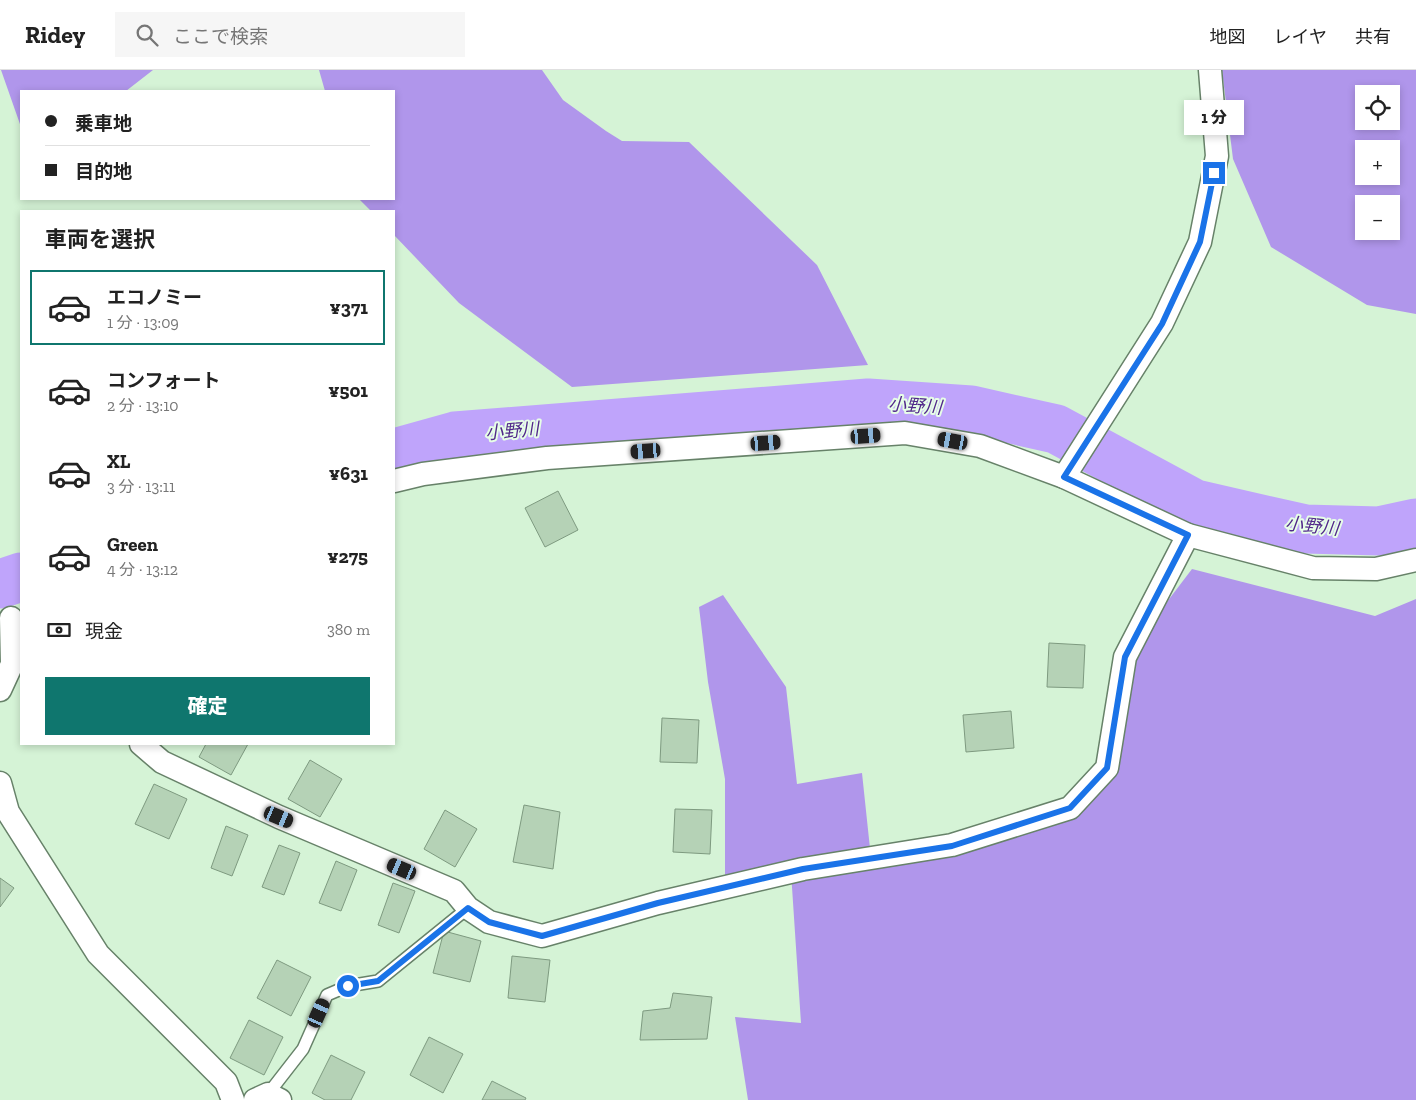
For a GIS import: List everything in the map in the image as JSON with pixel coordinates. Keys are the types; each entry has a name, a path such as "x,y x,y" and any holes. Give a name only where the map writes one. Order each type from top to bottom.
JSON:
{"street":[{"path":"1064,477 1162,324 1200,242 1217,156 1210,70"},
{"path":"395,481 423,474 547,458 906,433 980,446 1064,477 1188,535 1313,568 1376,569 1416,560"},
{"path":"142,745 162,762 279,817 454,891 468,908 489,922 542,936 658,903 803,869 952,846 1070,808 1107,768 1125,657 1188,535"},
{"path":"0,690 16,667 11,618"},
{"path":"0,783 8,812 98,954 226,1082 233,1100"}],"lane":[{"path":"268,1098 303,1049 327,995 348,986 378,981 468,908"}],"shaded area":[{"path":"1,70 153,70 127,90 20,90 20,124"},
{"path":"319,70 542,70 563,100 622,141 689,142 817,265 868,365 572,387 459,303 395,236 395,210 370,210 360,200 395,200 395,90 325,90"},
{"path":"1222,70 1416,70 1416,314 1367,305 1271,247 1233,159"},
{"path":"1192,569 1375,616 1416,599 1416,1100 748,1100 735,1017 801,1023 791,872 725,887 725,779 708,682 699,607 723,595 786,687 797,784 862,773 871,858 1070,808 1118,772 1125,657"}],"building":[{"path":"558,491 578,530 545,547 525,508"},
{"path":"1049,643 1085,645 1083,688 1047,687"},
{"path":"1011,711 1014,748 966,752 963,715"},
{"path":"662,718 699,720 697,763 660,762"},
{"path":"205,745 247,745 231,775 199,757"},
{"path":"310,760 342,779 320,817 288,799"},
{"path":"154,784 187,799 169,839 135,824"},
{"path":"524,805 560,812 553,869 513,862"},
{"path":"675,809 712,810 710,854 673,852"},
{"path":"445,810 477,829 455,867 424,849"},
{"path":"226,826 248,835 232,876 211,868"},
{"path":"279,845 300,853 284,895 262,887"},
{"path":"336,861 357,870 341,911 319,903"},
{"path":"0,878 14,888 0,907"},
{"path":"393,883 415,891 399,933 378,925"},
{"path":"444,931 481,941 470,982 433,973"},
{"path":"512,956 550,960 545,1002 508,998"},
{"path":"277,960 311,977 291,1016 257,998"},
{"path":"673,993 712,997 707,1039 640,1040 643,1011 670,1008"},
{"path":"249,1020 283,1037 264,1075 230,1058"},
{"path":"429,1037 463,1054 443,1093 410,1075"},
{"path":"331,1055 365,1072 351,1100 325,1100 312,1093"},
{"path":"492,1081 526,1098 525,1100 482,1100"}],"waterway":[{"name":"小野川","path":"395,453 455,436 868,403 971,410 1056,429 1195,504 1305,529 1379,531 1416,523"},
{"name":"小野川","path":"0,584 20,577"}],"route":[{"path":"348,986 378,981 468,908 489,922 542,936 658,903 803,869 952,846 1070,808 1107,768 1125,657 1188,535 1064,477 1162,324 1200,242 1214,173"}]}
